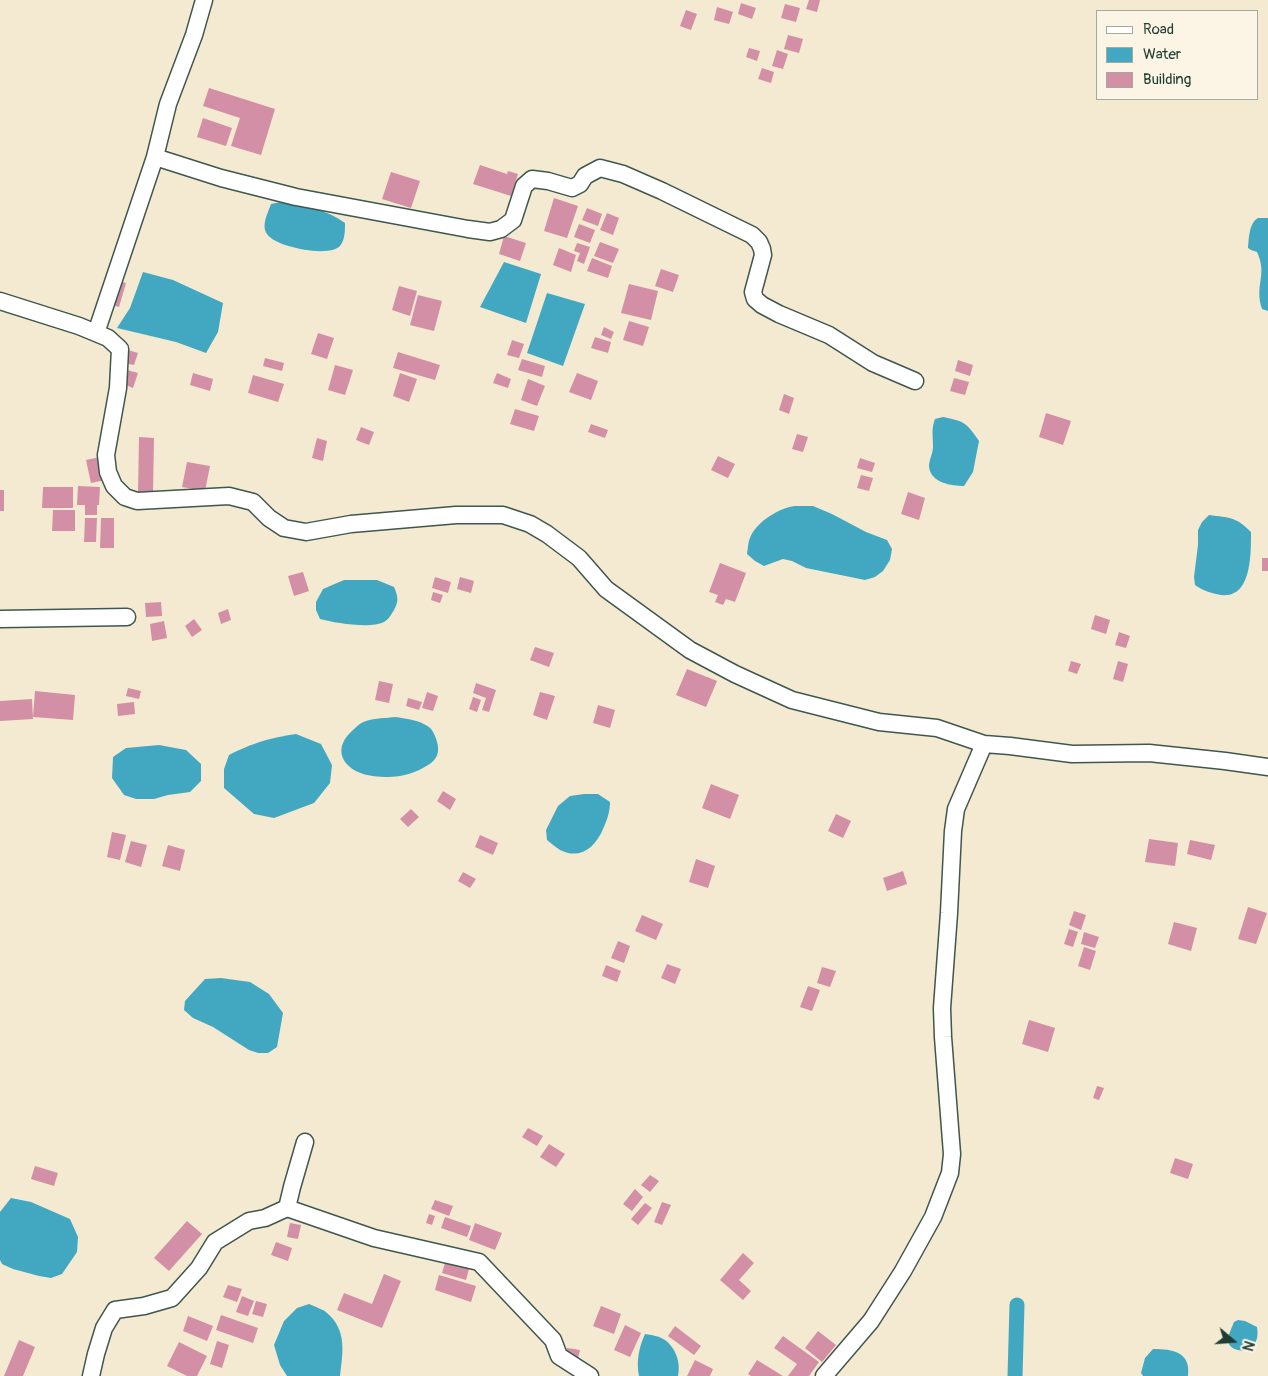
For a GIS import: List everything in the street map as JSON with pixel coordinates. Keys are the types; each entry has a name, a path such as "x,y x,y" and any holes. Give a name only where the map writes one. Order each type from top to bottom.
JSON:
{"street":[{"path":"96,333 155,157 168,104 194,35 204,0"},
{"path":"155,157 221,178 296,197 468,230 490,232 501,229 513,220 524,186 532,179 548,181 572,188 580,184 585,176 600,168 623,174 752,235 759,242 762,249 762,262 753,292 755,298 762,305 829,335 873,363 915,381"},
{"path":"0,302 79,326 108,338 120,350 118,388 106,455 108,472 114,486 125,497 137,501 229,496 253,502 269,518 284,528 306,532 351,524 456,515 502,515 530,524 547,534 578,558 606,589 690,650 735,674 792,700 879,722 936,728 984,744 1072,754 1149,753 1268,767"},
{"path":"0,619 127,616"},
{"path":"824,1376 871,1321 904,1271 933,1217 950,1173 952,1154 942,1008 950,913 953,831 956,809 984,744"},
{"path":"287,1208 304,1142"},
{"path":"91,1376 104,1328 115,1310 144,1306 172,1298 199,1268 215,1242 249,1221 265,1218 287,1208 374,1238 479,1262 553,1340 559,1356 590,1376"}],"water":[{"path":"285,201 324,212 345,223 342,244 334,249 314,251 291,247 272,239 265,230 267,215 271,204"},
{"path":"1258,218 1268,218 1268,311 1262,309 1260,300 1260,260 1257,252 1248,248 1251,227"},
{"path":"504,262 541,274 526,323 480,307"},
{"path":"143,272 173,280 223,303 218,332 206,353 176,342 117,328 130,308"},
{"path":"547,293 585,304 563,366 527,353"},
{"path":"943,417 964,424 979,441 973,472 964,486 937,480 930,472 934,423 935,419"},
{"path":"795,506 813,506 887,540 892,549 890,560 883,571 875,577 865,580 806,568 783,559 764,566 755,561 747,554 753,532 763,521 775,513"},
{"path":"1209,515 1236,520 1251,532 1248,573 1239,590 1231,594 1221,595 1195,585 1198,530 1202,522"},
{"path":"344,580 377,580 394,587 397,601 396,607 389,618 384,622 370,625 343,624 320,619 316,610 316,602 323,589"},
{"path":"396,717 417,721 431,729 437,740 438,752 435,759 419,770 398,776 377,776 352,769 344,760 341,751 344,740 348,735 361,723 369,720"},
{"path":"296,734 321,744 332,765 330,783 314,803 274,818 254,814 224,788 224,769 229,755 261,741"},
{"path":"159,745 186,750 201,764 201,781 190,792 154,799 136,799 124,795 112,778 113,757 126,748"},
{"path":"598,794 610,802 608,816 600,836 591,847 580,853 567,853 547,840 546,830 558,806 570,796"},
{"path":"221,978 250,982 269,994 283,1013 277,1047 268,1053 258,1053 249,1050 213,1027 193,1018 184,1010 185,1001 205,979"},
{"path":"11,1198 31,1202 70,1219 78,1237 77,1252 62,1274 51,1278 39,1276 2,1264 0,1260 0,1212"},
{"path":"309,1304 325,1312 338,1327 342,1342 340,1376 287,1376 280,1365 274,1345 284,1321 297,1308"},
{"path":"1238,1320 1257,1327 1257,1337 1251,1348 1239,1350 1230,1346 1228,1341 1229,1334 1234,1322"},
{"path":"645,1334 663,1339 669,1343 675,1351 678,1361 678,1376 639,1376 639,1355"},
{"path":"1153,1349 1174,1351 1184,1357 1187,1362 1188,1376 1143,1376 1141,1373 1145,1358"}],"building":[{"path":"809,0 820,0 817,12 806,9"},
{"path":"741,3 756,8 752,19 738,14"},
{"path":"785,4 800,8 796,22 781,18"},
{"path":"717,7 733,12 729,24 714,20"},
{"path":"686,10 697,14 691,30 680,26"},
{"path":"788,35 803,39 799,53 784,49"},
{"path":"749,48 760,51 757,61 746,57"},
{"path":"777,50 788,54 783,69 772,66"},
{"path":"762,68 774,72 771,83 758,79"},
{"path":"209,88 275,109 261,155 231,146 240,118 203,106"},
{"path":"203,118 232,128 226,146 197,137"},
{"path":"480,165 507,174 508,171 518,174 511,196 473,184"},
{"path":"391,172 420,181 411,208 382,199"},
{"path":"554,198 578,206 567,238 544,231"},
{"path":"587,208 602,214 598,226 582,220"},
{"path":"607,213 619,218 613,235 600,230"},
{"path":"579,224 595,230 590,243 574,237"},
{"path":"504,236 526,243 520,261 499,254"},
{"path":"600,242 619,249 613,263 594,256"},
{"path":"577,243 590,247 584,264 577,261 580,253 574,251"},
{"path":"559,248 576,255 571,272 553,265"},
{"path":"592,258 612,266 608,278 587,271"},
{"path":"661,269 679,275 673,292 655,286"},
{"path":"119,281 126,283 119,307 112,305"},
{"path":"629,284 658,291 651,320 621,313"},
{"path":"399,286 417,291 410,316 392,310"},
{"path":"418,295 442,301 434,331 410,325"},
{"path":"629,321 649,327 643,346 623,340"},
{"path":"604,327 614,332 611,339 601,335"},
{"path":"318,333 334,338 327,359 311,354"},
{"path":"595,337 611,342 608,353 591,348"},
{"path":"512,340 524,344 519,358 507,355"},
{"path":"128,350 138,353 134,365 124,363"},
{"path":"398,352 440,365 435,380 393,368"},
{"path":"265,358 284,363 282,371 263,366"},
{"path":"522,359 545,366 542,377 518,370"},
{"path":"958,360 973,365 970,376 955,371"},
{"path":"335,365 353,370 345,395 328,390"},
{"path":"127,370 138,373 133,388 123,384"},
{"path":"193,373 213,379 210,391 190,385"},
{"path":"400,373 417,379 409,402 393,396"},
{"path":"497,373 511,379 508,388 493,383"},
{"path":"577,373 598,381 591,400 569,392"},
{"path":"253,375 284,384 278,402 248,393"},
{"path":"954,378 969,382 965,395 950,391"},
{"path":"528,379 545,386 537,406 521,400"},
{"path":"784,394 794,398 789,414 779,410"},
{"path":"515,409 539,416 534,431 510,424"},
{"path":"1046,413 1071,421 1063,445 1039,437"},
{"path":"591,424 608,430 605,438 588,432"},
{"path":"361,427 374,432 369,445 356,440"},
{"path":"797,434 808,437 803,452 792,449"},
{"path":"139,437 154,438 153,493 138,493"},
{"path":"317,438 327,441 323,461 312,458"},
{"path":"718,456 735,464 728,478 711,470"},
{"path":"100,457 105,480 91,483 86,460"},
{"path":"860,458 875,463 872,472 857,468"},
{"path":"187,462 210,466 205,491 182,487"},
{"path":"861,475 873,478 869,491 857,488"},
{"path":"78,486 100,487 97,515 85,515 85,505 77,505"},
{"path":"43,487 73,487 73,508 42,508"},
{"path":"0,490 4,490 4,511 0,511"},
{"path":"908,492 925,498 919,520 901,514"},
{"path":"53,510 75,510 75,531 52,531"},
{"path":"85,518 97,518 96,542 84,542"},
{"path":"101,518 114,518 114,548 100,548"},
{"path":"1262,558 1268,558 1268,571 1262,571"},
{"path":"720,563 746,573 735,602 726,599 723,605 715,602 718,595 709,592"},
{"path":"303,572 309,591 294,596 288,576"},
{"path":"435,577 451,582 448,593 432,588"},
{"path":"460,577 474,581 471,593 457,589"},
{"path":"433,592 443,595 440,603 431,600"},
{"path":"161,602 162,616 146,617 145,603"},
{"path":"228,609 231,620 221,624 218,613"},
{"path":"1095,615 1110,620 1106,634 1091,629"},
{"path":"194,619 202,630 192,637 185,626"},
{"path":"164,621 167,638 152,641 150,624"},
{"path":"1119,632 1130,636 1126,648 1115,645"},
{"path":"535,647 554,653 549,667 530,660"},
{"path":"1071,661 1081,664 1077,674 1068,671"},
{"path":"1118,661 1128,664 1123,682 1113,679"},
{"path":"687,669 717,681 706,707 676,695"},
{"path":"379,681 393,684 389,703 375,700"},
{"path":"476,683 496,690 489,712 482,710 486,698 473,693"},
{"path":"128,688 141,691 139,699 126,696"},
{"path":"35,691 75,695 73,720 33,717"},
{"path":"427,692 438,696 433,711 422,708"},
{"path":"540,692 555,696 547,720 533,715"},
{"path":"473,697 481,700 477,712 469,709"},
{"path":"408,698 422,702 419,710 406,706"},
{"path":"32,699 33,719 0,721 0,701"},
{"path":"134,702 135,714 118,716 117,704"},
{"path":"598,705 615,710 610,728 593,723"},
{"path":"711,784 739,795 730,819 702,808"},
{"path":"443,791 456,799 450,810 437,801"},
{"path":"411,809 419,817 408,827 400,819"},
{"path":"836,814 851,821 843,838 828,831"},
{"path":"112,832 126,835 120,860 107,857"},
{"path":"480,835 498,843 493,855 475,847"},
{"path":"1149,839 1178,843 1175,866 1145,862"},
{"path":"1190,840 1215,845 1211,860 1187,854"},
{"path":"131,841 147,845 141,867 125,862"},
{"path":"168,845 185,850 180,871 162,866"},
{"path":"696,859 715,866 708,888 689,882"},
{"path":"903,871 907,884 887,891 883,878"},
{"path":"463,872 476,879 470,888 458,881"},
{"path":"1248,907 1267,913 1256,944 1238,939"},
{"path":"1074,911 1086,915 1081,930 1069,925"},
{"path":"642,915 663,924 656,940 635,931"},
{"path":"1174,922 1197,928 1191,951 1168,944"},
{"path":"1069,929 1078,932 1073,947 1064,944"},
{"path":"1084,932 1099,937 1095,948 1081,944"},
{"path":"618,941 630,946 624,963 611,958"},
{"path":"1084,947 1096,951 1090,970 1078,966"},
{"path":"667,964 681,969 675,984 661,978"},
{"path":"606,965 621,971 617,982 602,976"},
{"path":"822,967 836,971 830,987 817,983"},
{"path":"808,986 820,990 812,1011 800,1007"},
{"path":"1029,1020 1055,1028 1048,1052 1022,1044"},
{"path":"1097,1086 1104,1088 1099,1100 1093,1098"},
{"path":"528,1128 543,1136 537,1146 522,1137"},
{"path":"549,1144 565,1154 556,1167 540,1157"},
{"path":"1175,1158 1193,1164 1188,1179 1170,1173"},
{"path":"35,1166 58,1173 54,1186 31,1179"},
{"path":"650,1175 659,1181 650,1192 641,1185"},
{"path":"635,1189 643,1197 632,1211 623,1204"},
{"path":"435,1200 453,1206 449,1216 431,1209"},
{"path":"662,1202 671,1205 662,1225 654,1222"},
{"path":"645,1203 652,1208 638,1225 631,1219"},
{"path":"429,1214 435,1216 432,1225 426,1223"},
{"path":"445,1217 471,1226 467,1237 441,1228"},
{"path":"187,1221 202,1234 169,1271 154,1258"},
{"path":"290,1223 301,1225 298,1239 287,1237"},
{"path":"475,1223 502,1233 495,1250 469,1240"},
{"path":"276,1242 292,1248 288,1261 271,1255"},
{"path":"743,1253 754,1263 739,1280 751,1291 743,1300 720,1280"},
{"path":"445,1263 469,1269 466,1280 442,1273"},
{"path":"384,1274 401,1281 382,1328 337,1310 344,1293 372,1304"},
{"path":"439,1275 476,1286 471,1302 435,1290"},
{"path":"228,1285 242,1289 237,1302 223,1297"},
{"path":"242,1296 254,1301 248,1316 236,1312"},
{"path":"256,1301 267,1304 263,1317 252,1314"},
{"path":"601,1306 621,1314 614,1334 593,1326"},
{"path":"221,1315 258,1328 253,1343 216,1330"},
{"path":"188,1316 213,1326 207,1341 183,1331"},
{"path":"625,1325 641,1333 630,1357 614,1350"},
{"path":"675,1326 701,1346 694,1355 668,1336"},
{"path":"818,1331 836,1345 822,1362 805,1348"},
{"path":"783,1336 819,1362 809,1376 788,1376 797,1364 774,1348"},
{"path":"19,1340 35,1347 23,1376 4,1376"},
{"path":"217,1341 229,1345 222,1368 210,1364"},
{"path":"179,1342 207,1356 197,1376 187,1376 167,1366"},
{"path":"567,1348 580,1350 578,1358 566,1355"},
{"path":"695,1360 713,1369 710,1376 687,1376"},
{"path":"757,1360 783,1376 751,1376 748,1374"}],"waterway":[{"path":"1015,1376 1017,1305"}]}
